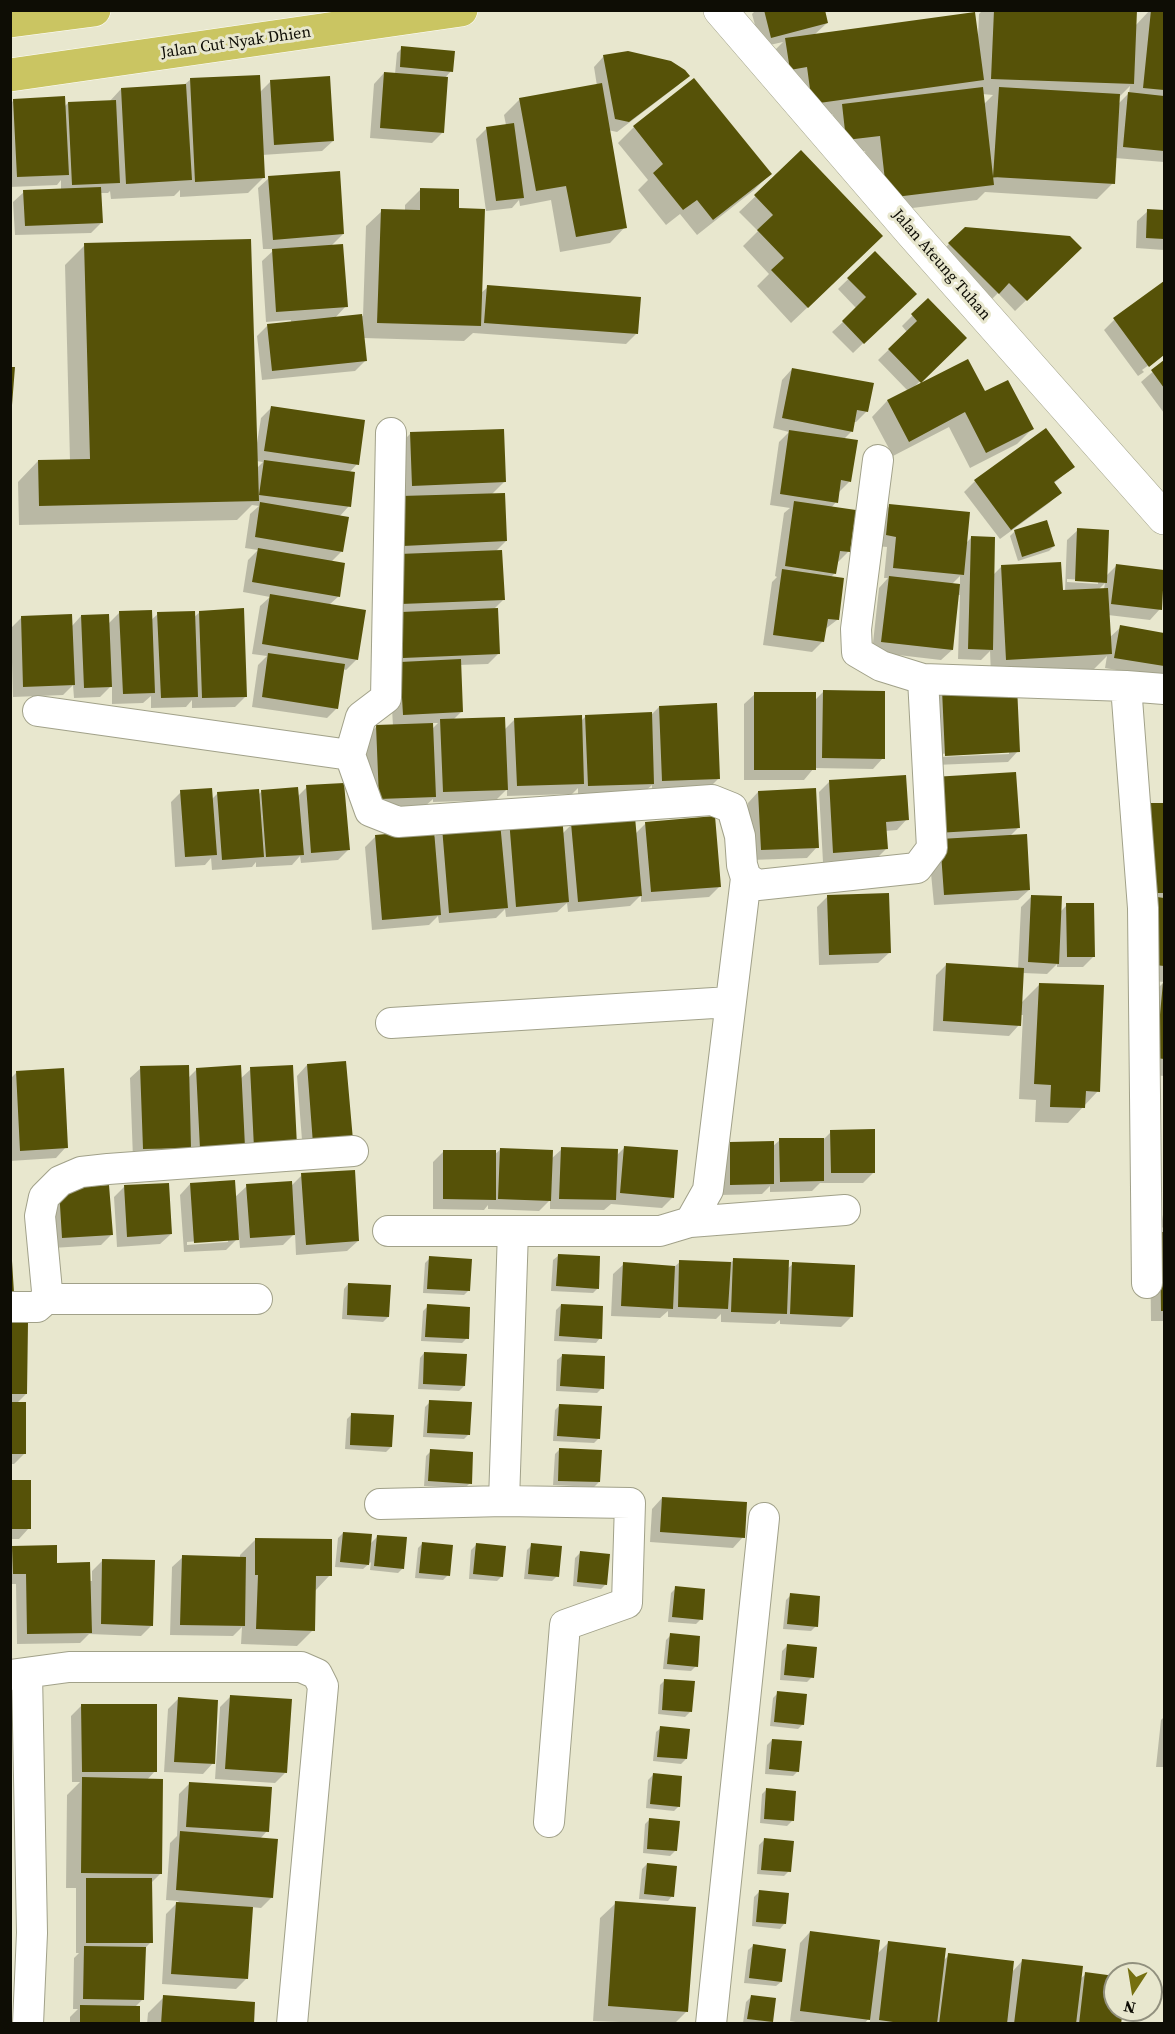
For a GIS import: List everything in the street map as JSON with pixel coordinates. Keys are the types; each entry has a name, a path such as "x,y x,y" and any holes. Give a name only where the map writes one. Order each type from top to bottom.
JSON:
{"highway":[{"path":"10,21 94,10"},
{"name":"Jalan Cut Nyak Dhien","path":"10,75 461,10"}],"street":[{"name":"Jalan Ateung Tuhan","path":"720,10 912,233 1164,518"},
{"path":"391,434 386,698 361,717 350,755 370,811 398,822 712,800 732,808 740,836 742,865 746,878 708,1190 690,1222"},
{"path":"878,460 856,629 856,652 881,666 923,679 1164,689"},
{"path":"746,878 758,885 917,868 932,848 923,679"},
{"path":"1126,686 1143,908 1148,1283"},
{"path":"38,711 350,755"},
{"path":"391,1023 730,1002"},
{"path":"10,1307 37,1307 46,1299 48,1291 40,1216 44,1197 60,1181 81,1172 108,1169 353,1151"},
{"path":"388,1232 660,1231 690,1222 844,1210"},
{"path":"504,1501 513,1231"},
{"path":"46,1299 257,1299"},
{"path":"380,1504 504,1501 630,1503 627,1603 565,1625 549,1822"},
{"path":"711,2024 764,1518"},
{"path":"28,2024 32,1933 19,1674 69,1667 301,1667 317,1674 323,1686 292,2024"}],"building":[{"path":"764,10 825,10 828,23 771,38"},
{"path":"994,10 1137,10 1134,84 991,79"},
{"path":"1151,10 1164,10 1164,90 1143,88"},
{"path":"975,12 984,80 812,104 807,67 790,70 785,38"},
{"path":"401,46 455,51 453,72 400,67"},
{"path":"628,51 671,61 690,76 629,122 615,119 603,55"},
{"path":"384,72 448,77 444,133 380,128"},
{"path":"260,75 265,178 195,182 190,78"},
{"path":"330,76 334,141 274,145 270,80"},
{"path":"694,78 772,174 713,220 697,200 683,210 653,173 663,164 633,126"},
{"path":"602,83 627,228 576,237 566,186 536,191 519,98"},
{"path":"186,84 192,180 126,184 121,88"},
{"path":"983,87 994,185 887,198 880,136 846,140 842,104"},
{"path":"999,87 1120,94 1115,184 993,177"},
{"path":"1128,92 1164,96 1164,151 1123,147"},
{"path":"65,96 69,175 17,177 13,99"},
{"path":"116,100 120,183 72,185 68,102"},
{"path":"514,123 524,198 496,201 486,127"},
{"path":"801,150 883,236 808,308 771,270 784,258 757,230 773,215 754,195"},
{"path":"340,171 344,234 273,240 268,176"},
{"path":"101,187 103,223 25,226 23,190"},
{"path":"420,188 459,189 459,208 485,209 481,326 377,323 381,209 420,210"},
{"path":"1147,209 1164,210 1164,239 1146,238"},
{"path":"965,227 1070,236 1082,248 1027,301 1009,283 999,294 948,243"},
{"path":"251,239 259,501 39,506 38,460 90,459 84,243"},
{"path":"343,244 348,307 276,312 272,249"},
{"path":"875,251 917,294 864,344 842,321 866,297 847,278"},
{"path":"1164,281 1164,355 1149,367 1113,318"},
{"path":"487,285 641,297 638,334 484,323"},
{"path":"928,298 967,338 921,383 888,349 917,321 911,314"},
{"path":"362,314 367,361 272,371 267,324"},
{"path":"968,359 985,391 1008,380 1034,429 986,453 965,412 909,442 887,400"},
{"path":"1164,360 1164,388 1151,370"},
{"path":"10,367 15,367 12,405 10,405"},
{"path":"792,368 874,383 868,412 857,410 853,432 782,418"},
{"path":"271,406 365,420 359,465 264,451"},
{"path":"1046,428 1075,467 1054,482 1062,493 1011,530 974,480"},
{"path":"504,429 506,482 412,486 410,432"},
{"path":"789,430 858,440 851,482 841,480 838,503 780,494"},
{"path":"264,460 355,472 351,507 259,495"},
{"path":"505,493 507,541 403,546 401,496"},
{"path":"794,501 856,510 850,552 840,551 836,574 785,566"},
{"path":"260,502 349,517 343,552 255,537"},
{"path":"889,504 970,512 964,575 893,568 896,537 886,535"},
{"path":"1047,520 1055,546 1022,557 1014,530"},
{"path":"1077,528 1109,530 1107,583 1075,581"},
{"path":"971,536 995,537 993,650 968,649"},
{"path":"258,548 345,563 340,597 252,582"},
{"path":"502,550 505,600 401,604 399,554"},
{"path":"1061,562 1063,590 1108,588 1112,654 1006,660 1001,565"},
{"path":"1116,564 1164,570 1162,610 1111,604"},
{"path":"782,569 844,578 839,620 828,619 824,642 773,635"},
{"path":"889,576 960,584 953,650 881,642"},
{"path":"270,594 366,610 358,660 262,644"},
{"path":"244,608 247,697 202,698 199,611"},
{"path":"498,608 500,654 403,658 401,612"},
{"path":"152,610 155,693 123,694 119,611"},
{"path":"195,611 198,697 161,698 157,612"},
{"path":"72,614 75,685 23,687 21,616"},
{"path":"109,614 112,687 84,688 81,615"},
{"path":"1120,625 1164,633 1164,666 1114,658"},
{"path":"268,653 345,664 338,709 262,697"},
{"path":"461,659 463,712 403,715 400,662"},
{"path":"1017,686 1020,752 945,756 942,690"},
{"path":"823,690 885,691 885,759 822,758"},
{"path":"754,692 816,692 816,770 754,770"},
{"path":"717,703 720,779 662,781 659,706"},
{"path":"652,712 654,784 588,786 585,715"},
{"path":"582,715 584,784 517,786 514,718"},
{"path":"505,717 508,790 443,792 440,719"},
{"path":"433,723 436,797 379,799 376,725"},
{"path":"1016,772 1020,828 937,833 933,777"},
{"path":"906,775 909,820 886,822 888,849 833,853 829,780"},
{"path":"344,783 350,850 311,853 306,785"},
{"path":"298,787 304,855 266,857 261,790"},
{"path":"212,788 217,855 185,857 180,790"},
{"path":"816,788 819,848 761,850 758,791"},
{"path":"259,789 264,857 222,860 217,792"},
{"path":"1149,803 1164,803 1164,893 1150,893"},
{"path":"562,815 569,902 516,907 509,819"},
{"path":"715,816 721,887 651,892 645,822"},
{"path":"635,817 642,896 578,902 571,823"},
{"path":"500,822 508,908 449,913 442,827"},
{"path":"434,830 441,915 382,920 375,835"},
{"path":"1027,834 1030,890 944,895 940,839"},
{"path":"889,893 891,953 829,955 827,895"},
{"path":"1031,895 1062,896 1059,964 1028,962"},
{"path":"1157,897 1164,898 1164,966 1155,965"},
{"path":"1066,903 1094,903 1095,957 1067,957"},
{"path":"946,963 1024,968 1021,1026 943,1021"},
{"path":"1164,982 1164,1059 1156,1058"},
{"path":"1039,983 1104,985 1100,1092 1086,1091 1085,1108 1050,1107 1051,1085 1034,1084"},
{"path":"346,1061 353,1140 313,1144 307,1064"},
{"path":"189,1065 191,1148 143,1149 140,1066"},
{"path":"241,1065 245,1147 200,1149 196,1068"},
{"path":"293,1065 297,1146 254,1148 250,1067"},
{"path":"64,1068 68,1148 20,1151 16,1071"},
{"path":"875,1129 875,1173 831,1173 830,1130"},
{"path":"779,1138 824,1138 824,1181 780,1182"},
{"path":"774,1141 774,1184 730,1185 730,1142"},
{"path":"624,1146 678,1150 674,1198 620,1193"},
{"path":"561,1147 618,1149 616,1200 559,1199"},
{"path":"500,1148 553,1150 551,1201 498,1199"},
{"path":"443,1150 496,1150 496,1200 443,1199"},
{"path":"355,1170 359,1241 306,1245 301,1173"},
{"path":"235,1180 239,1240 194,1243 190,1183"},
{"path":"292,1181 295,1235 250,1238 246,1184"},
{"path":"169,1183 172,1234 127,1237 124,1185"},
{"path":"109,1185 113,1235 62,1238 59,1189"},
{"path":"1160,1232 1164,1232 1164,1311 1161,1311"},
{"path":"558,1254 600,1256 599,1289 556,1286"},
{"path":"429,1256 472,1259 470,1291 427,1289"},
{"path":"733,1258 789,1260 787,1314 731,1312"},
{"path":"679,1260 731,1262 728,1309 678,1307"},
{"path":"10,1261 12,1261 14,1293 10,1293"},
{"path":"623,1262 675,1266 673,1309 621,1306"},
{"path":"792,1262 855,1265 853,1317 790,1314"},
{"path":"348,1283 391,1285 389,1317 347,1315"},
{"path":"427,1304 470,1307 469,1339 425,1337"},
{"path":"561,1304 603,1306 602,1339 559,1336"},
{"path":"10,1322 28,1322 27,1394 10,1394"},
{"path":"424,1352 467,1354 465,1386 423,1384"},
{"path":"562,1354 605,1356 604,1389 560,1386"},
{"path":"429,1400 472,1402 470,1435 427,1433"},
{"path":"10,1402 26,1402 26,1454 10,1454"},
{"path":"559,1404 602,1406 600,1439 557,1436"},
{"path":"351,1413 394,1415 392,1447 350,1445"},
{"path":"559,1448 602,1450 600,1482 558,1481"},
{"path":"430,1449 473,1452 472,1484 428,1481"},
{"path":"10,1480 31,1480 31,1529 10,1529"},
{"path":"662,1497 747,1502 745,1538 660,1532"},
{"path":"343,1532 372,1534 369,1565 340,1562"},
{"path":"377,1535 407,1537 404,1569 374,1566"},
{"path":"255,1538 332,1539 332,1576 316,1576 315,1631 256,1629 258,1575 255,1575"},
{"path":"422,1542 453,1545 450,1576 419,1573"},
{"path":"476,1543 506,1546 503,1577 473,1574"},
{"path":"531,1543 562,1546 559,1577 528,1574"},
{"path":"57,1545 57,1563 90,1562 92,1633 27,1634 26,1574 13,1574 12,1546"},
{"path":"580,1551 610,1554 607,1585 577,1582"},
{"path":"182,1555 246,1557 245,1626 180,1625"},
{"path":"102,1559 155,1560 153,1626 101,1624"},
{"path":"675,1586 705,1589 703,1620 672,1617"},
{"path":"790,1593 820,1596 818,1627 787,1624"},
{"path":"670,1633 700,1636 698,1667 667,1664"},
{"path":"787,1644 817,1647 814,1678 784,1675"},
{"path":"664,1679 695,1681 692,1712 662,1710"},
{"path":"777,1691 807,1694 804,1725 774,1722"},
{"path":"230,1695 292,1699 287,1773 225,1769"},
{"path":"178,1697 218,1700 215,1764 174,1762"},
{"path":"81,1704 157,1704 157,1772 82,1772"},
{"path":"660,1726 690,1729 687,1759 657,1757"},
{"path":"772,1739 802,1741 799,1772 769,1769"},
{"path":"653,1773 682,1776 680,1807 650,1804"},
{"path":"82,1777 163,1779 162,1874 81,1873"},
{"path":"189,1782 272,1787 269,1832 186,1827"},
{"path":"766,1788 796,1791 794,1821 764,1819"},
{"path":"649,1818 680,1821 677,1851 647,1849"},
{"path":"180,1831 278,1839 273,1898 176,1890"},
{"path":"764,1838 794,1841 791,1872 761,1870"},
{"path":"647,1863 677,1866 674,1897 644,1894"},
{"path":"86,1878 152,1878 153,1943 86,1943"},
{"path":"759,1890 789,1893 786,1924 756,1922"},
{"path":"615,1901 696,1907 688,2012 608,2006"},
{"path":"176,1902 253,1907 248,1979 171,1974"},
{"path":"810,1931 880,1940 870,2020 800,2011"},
{"path":"888,1941 946,1948 937,2024 907,2024 879,2020"},
{"path":"753,1944 786,1949 782,1982 749,1978"},
{"path":"84,1946 146,1947 144,2000 83,1999"},
{"path":"948,1953 1014,1961 1007,2024 939,2024"},
{"path":"1022,1959 1083,1966 1076,2024 1014,2024"},
{"path":"1085,1972 1103,1974 1103,2022 1121,2022 1121,2024 1079,2024"},
{"path":"163,1995 255,2002 254,2024 161,2024"},
{"path":"751,1995 776,1998 773,2022 747,2019"},
{"path":"80,2005 140,2006 140,2024 80,2024"}]}
